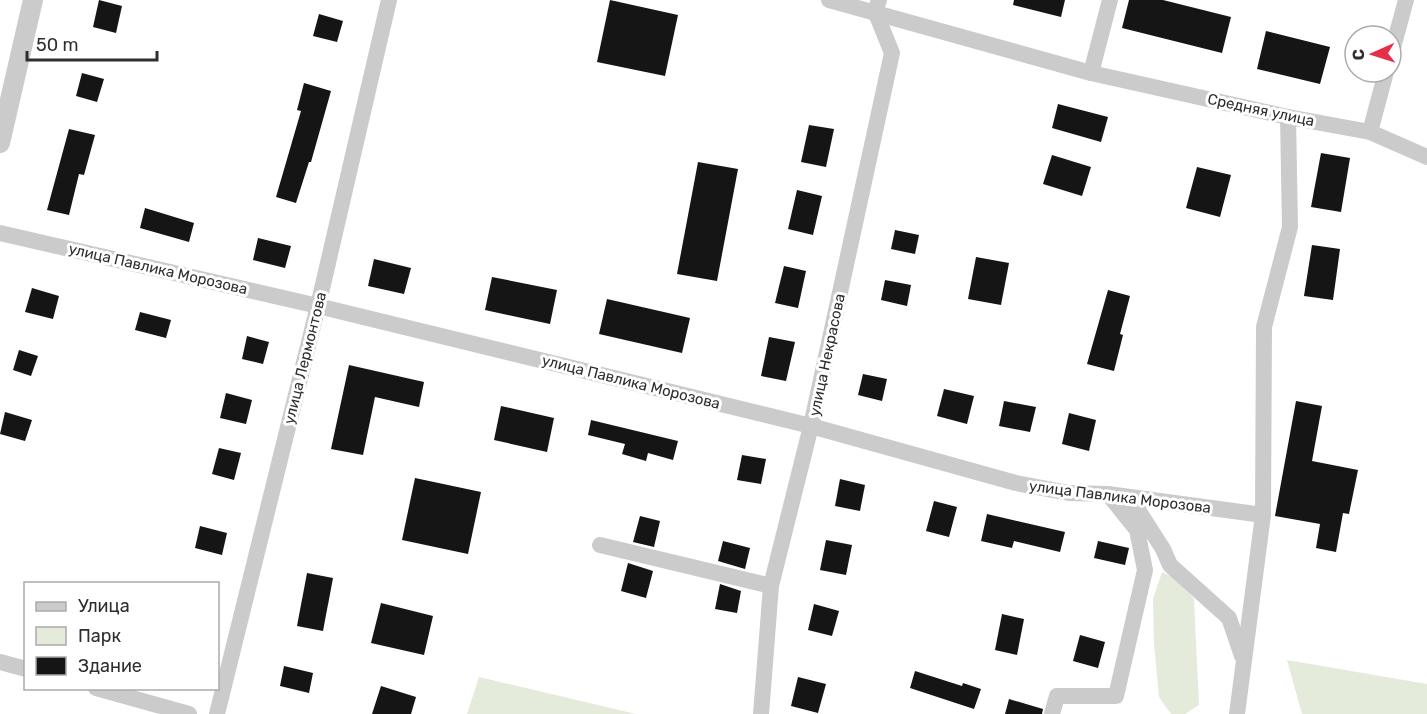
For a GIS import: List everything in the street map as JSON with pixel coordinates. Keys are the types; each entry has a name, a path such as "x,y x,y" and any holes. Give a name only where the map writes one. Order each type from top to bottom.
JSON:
{"street":[{"path":"0,142 33,0"},
{"name":"улица Лермонтова","path":"217,714 318,306 389,0"},
{"name":"Средняя улица","path":"829,0 877,6 1091,73 1288,117 1370,132 1427,157"},
{"path":"1091,73 1110,0"},
{"path":"1399,24 1406,0"},
{"name":"улица Некрасова","path":"761,714 771,586 812,426 892,53 877,6"},
{"path":"1370,132 1383,84"},
{"path":"1237,714 1263,515 1264,327 1290,227 1288,117"},
{"name":"улица Павлика Морозова","path":"0,233 318,306 812,426 1016,483 1069,493 1108,494 1263,515"},
{"path":"1108,494 1138,510 1163,549 1170,566 1229,618 1244,660"},
{"path":"1052,714 1057,696 1116,696 1145,570 1137,530 1108,494"},
{"path":"600,545 771,586"},
{"path":"0,662 24,668"},
{"path":"103,690 189,714"}],"green space":[{"path":"1162,572 1178,579 1194,599 1199,705 1185,714 1171,714 1159,697 1153,599"},
{"path":"1287,660 1427,684 1427,714 1302,714"},
{"path":"479,677 636,714 467,714"}],"building":[{"path":"99,0 122,6 116,33 93,27"},
{"path":"610,0 678,15 665,76 597,62"},
{"path":"1014,0 1065,0 1061,17 1013,5"},
{"path":"1129,0 1163,0 1231,17 1222,53 1122,28"},
{"path":"319,14 343,21 337,42 313,36"},
{"path":"1266,31 1330,47 1320,84 1257,69"},
{"path":"82,73 104,79 97,102 76,96"},
{"path":"304,83 331,91 311,162 309,162 296,203 276,197 301,111 297,110"},
{"path":"1058,104 1108,117 1101,142 1052,128"},
{"path":"809,125 834,129 826,167 801,162"},
{"path":"69,129 95,135 84,175 79,174 69,215 47,210"},
{"path":"1321,153 1350,158 1341,212 1311,207"},
{"path":"1052,155 1091,167 1082,196 1043,184"},
{"path":"698,162 738,169 717,281 677,274"},
{"path":"1197,167 1231,175 1220,217 1186,208"},
{"path":"797,190 822,196 813,235 788,229"},
{"path":"145,208 194,223 189,242 140,228"},
{"path":"895,230 919,235 915,254 891,249"},
{"path":"258,238 291,246 285,268 253,260"},
{"path":"1312,245 1340,249 1333,300 1304,296"},
{"path":"976,257 1009,263 1001,305 968,299"},
{"path":"374,259 411,268 404,294 368,286"},
{"path":"784,266 806,271 798,308 775,303"},
{"path":"492,277 557,290 550,324 485,310"},
{"path":"885,280 911,285 907,306 881,300"},
{"path":"32,288 59,296 53,319 25,312"},
{"path":"1108,290 1130,296 1120,334 1123,335 1114,371 1087,364"},
{"path":"607,299 690,318 682,353 599,334"},
{"path":"140,312 171,320 166,338 135,330"},
{"path":"247,336 269,342 263,364 242,359"},
{"path":"769,337 795,342 786,381 761,376"},
{"path":"19,350 38,356 31,376 13,370"},
{"path":"349,365 424,382 419,407 375,397 363,455 331,449"},
{"path":"863,374 887,379 882,401 858,395"},
{"path":"944,389 974,396 967,424 937,416"},
{"path":"226,393 252,400 246,424 220,418"},
{"path":"1004,401 1036,407 1030,432 999,426"},
{"path":"1296,401 1322,406 1312,461 1358,470 1349,514 1343,513 1336,552 1316,548 1320,524 1275,516"},
{"path":"501,406 554,418 547,452 494,440"},
{"path":"5,412 32,420 25,441 0,434"},
{"path":"1069,413 1096,420 1089,451 1062,444"},
{"path":"591,420 678,441 673,460 648,453 646,461 622,454 625,444 588,435"},
{"path":"219,448 241,453 234,480 212,474"},
{"path":"742,455 766,459 761,484 737,480"},
{"path":"415,478 481,492 468,554 402,540"},
{"path":"840,479 865,485 860,511 835,506"},
{"path":"934,501 957,507 949,537 926,531"},
{"path":"987,514 1065,532 1060,552 1014,541 1012,548 981,541"},
{"path":"640,516 660,521 654,547 633,542"},
{"path":"200,526 227,533 222,555 195,548"},
{"path":"826,540 852,545 846,575 820,570"},
{"path":"723,541 750,548 745,569 718,561"},
{"path":"1098,541 1129,548 1125,565 1094,558"},
{"path":"628,563 653,571 646,598 621,591"},
{"path":"307,573 333,578 323,631 297,626"},
{"path":"720,584 741,591 737,613 715,609"},
{"path":"381,603 433,616 424,655 371,643"},
{"path":"814,604 839,611 832,636 808,630"},
{"path":"1002,614 1024,619 1017,655 995,650"},
{"path":"1080,635 1105,642 1098,668 1073,661"},
{"path":"284,666 313,673 309,693 280,686"},
{"path":"915,671 962,686 963,683 981,689 974,709 910,688"},
{"path":"798,677 826,684 818,713 791,706"},
{"path":"381,686 416,697 411,714 372,714"},
{"path":"1009,699 1043,709 1042,714 1005,714"}]}
